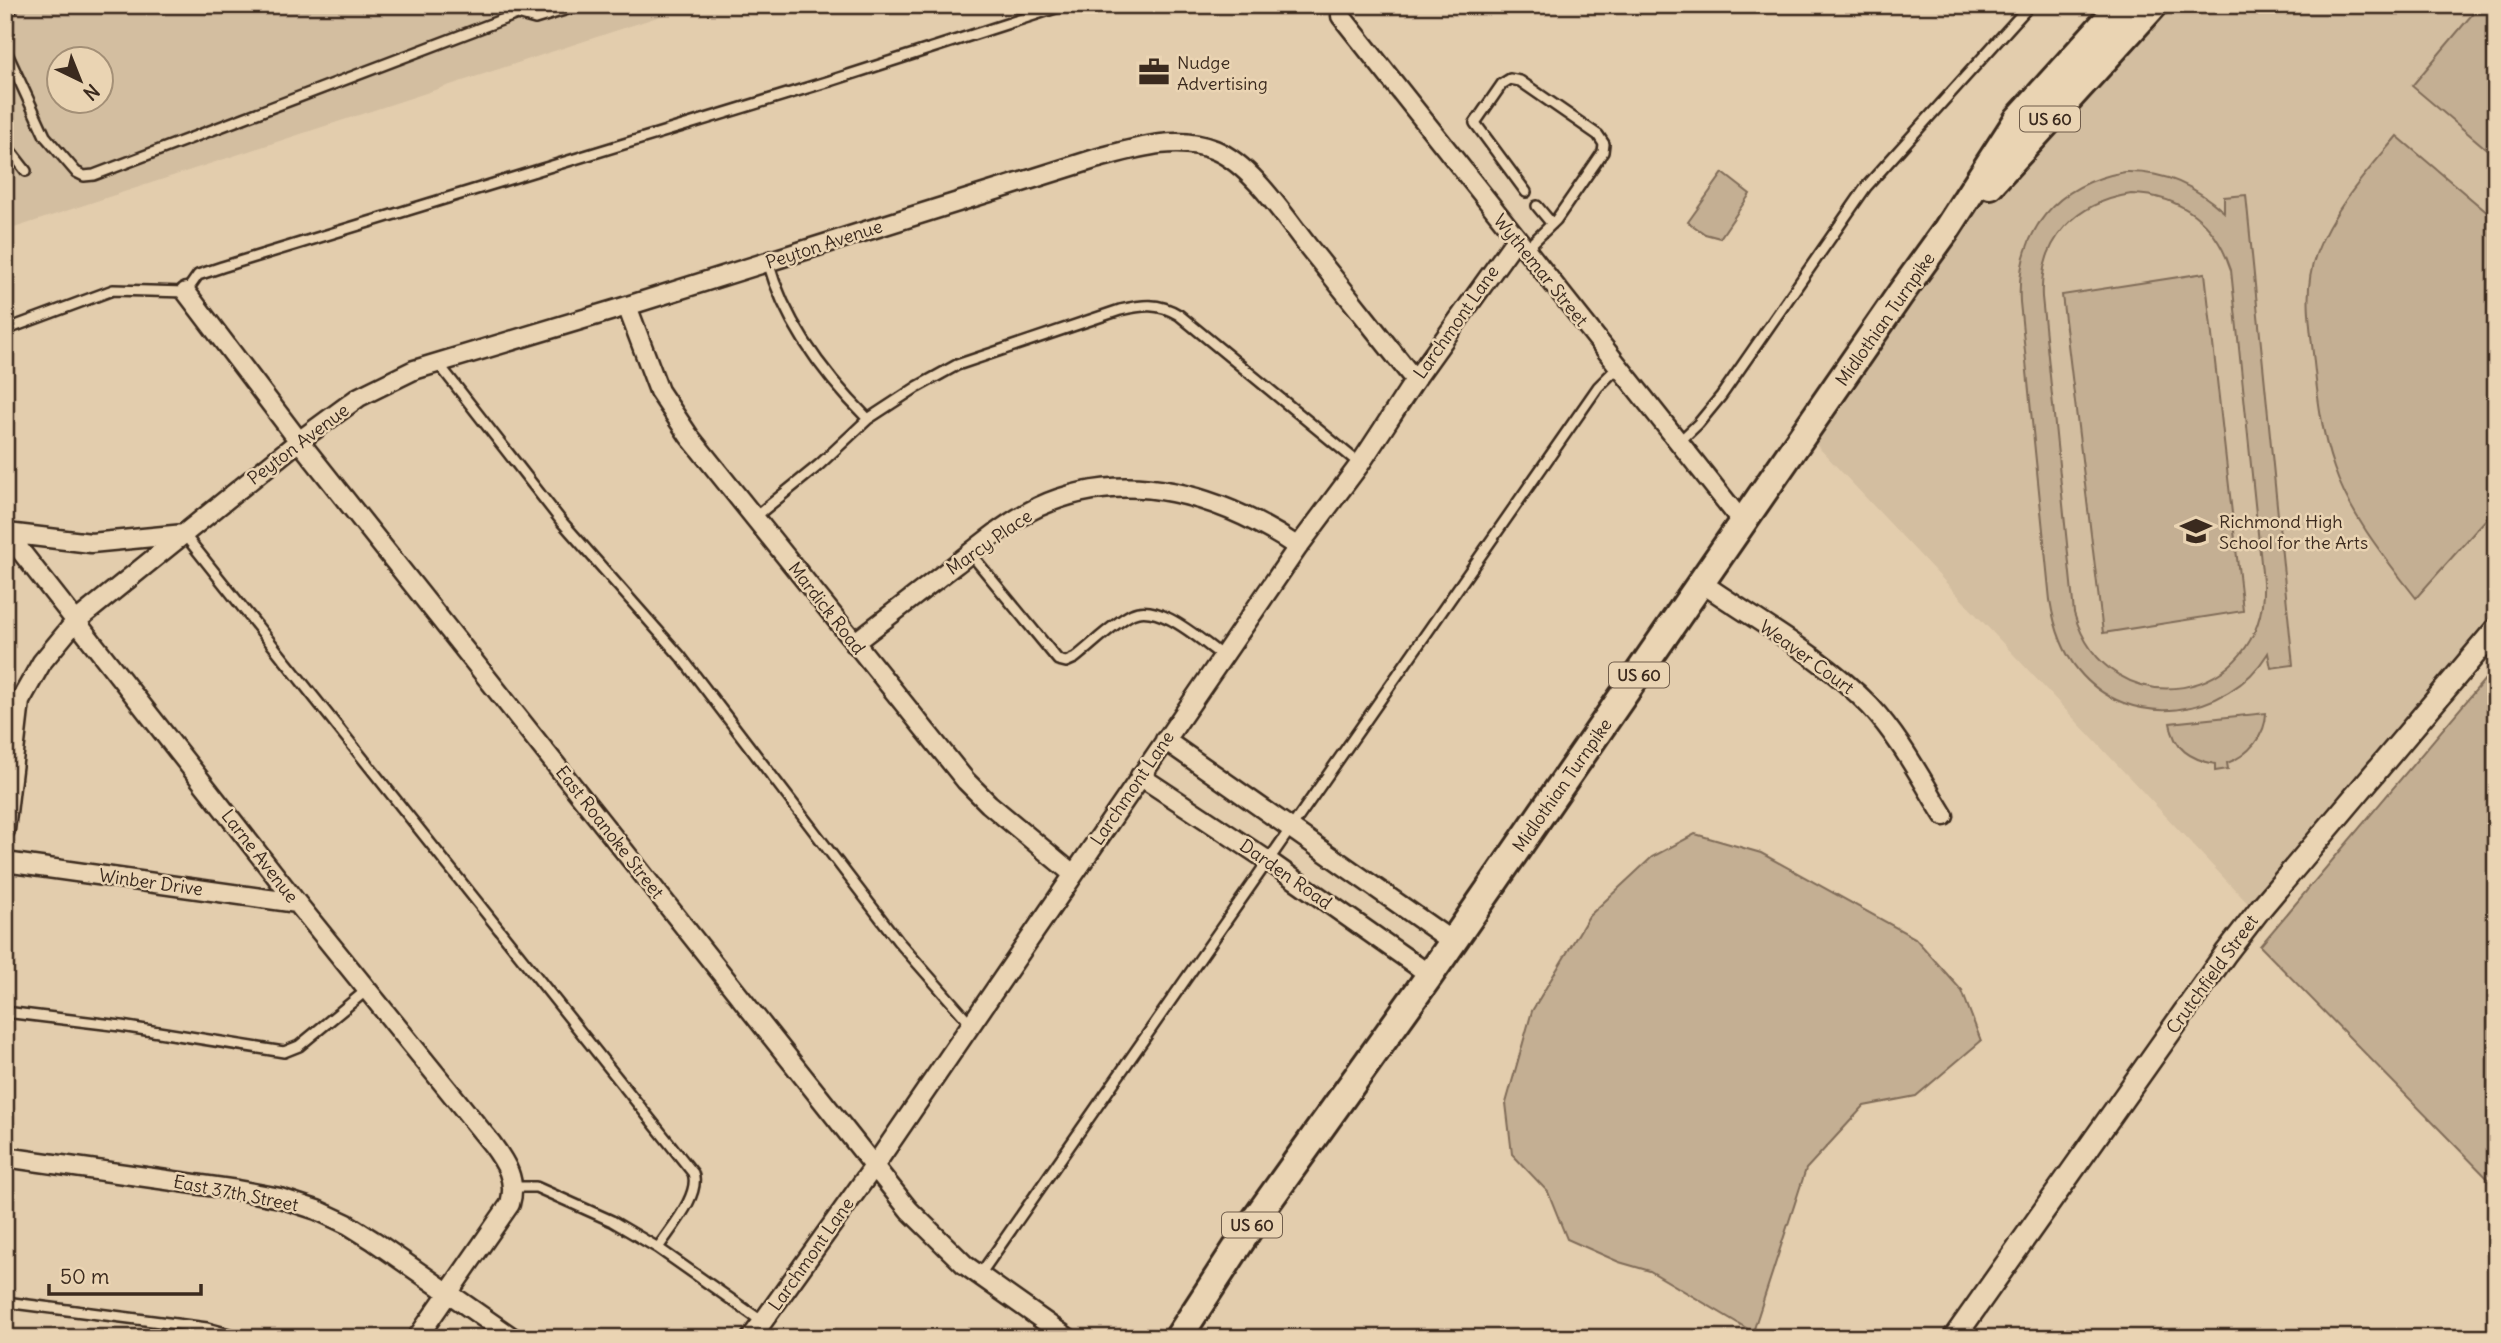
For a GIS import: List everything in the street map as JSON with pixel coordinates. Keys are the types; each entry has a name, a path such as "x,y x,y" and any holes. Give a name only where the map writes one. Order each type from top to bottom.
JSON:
{"main road":[{"name":"Midlothian Turnpike","path":"1178,1338 1254,1221 1430,975 1945,232 2018,119 2121,5"},
{"name":"Midlothian Turnpike","path":"1945,232 2154,5"}],"street":[{"name":"Wythemar Street","path":"1337,11 1743,523"},
{"name":"Peyton Avenue","path":"5,830 12,700 75,622 299,441 359,397 414,370 1152,143 1188,144 1215,150 1239,165 1270,199 1415,380"},
{"name":"Larchmont Lane","path":"751,1338 875,1165 1298,547 1360,464 1415,380 1520,244"},
{"name":"East Roanoke Street","path":"186,292 299,441 909,1210 979,1276 1068,1338"},
{"name":"Mardick Road","path":"627,306 659,390 671,412 966,782 1073,874"},
{"name":"Marcy Place","path":"854,643 1002,528 1038,508 1097,489 1132,486 1163,488 1211,501 1274,531 1298,547"},
{"path":"6,532 91,543 184,534"},
{"name":"Larne Avenue","path":"6,532 297,903 492,1144 509,1171 513,1184"},
{"name":"Weaver Court","path":"1702,583 1841,679 1871,707 1892,734 1944,816"},
{"name":"Crutchfield Street","path":"1954,1338 2226,953 2496,629"},
{"path":"1165,740 1453,942"},
{"name":"Darden Road","path":"1140,776 1270,862 1430,975"},
{"name":"Winber Drive","path":"5,862 297,903"},
{"name":"East 37th Street","path":"5,1157 280,1198 317,1210 347,1224 513,1338"},
{"path":"417,1338 510,1204 513,1184"}],"lane":[{"path":"5,15 15,5"},
{"path":"5,49 45,136 76,172 84,176 94,175 517,14 536,19 581,5"},
{"path":"5,330 113,290 186,292 198,275 235,262 833,80 1065,5"},
{"path":"1678,443 1721,396 1866,187 2030,5"},
{"path":"1520,244 1552,224 1603,152 1604,144 1598,135 1520,81 1510,79 1502,84 1475,123 1526,192"},
{"path":"5,144 26,172"},
{"path":"1537,206 1552,224"},
{"path":"768,262 784,306 806,343 837,388 868,419"},
{"path":"755,517 819,465 868,419 957,365 1142,305 1158,305 1179,315 1360,464"},
{"path":"438,363 562,522 681,657 898,941 970,1023"},
{"path":"979,1276 1270,862 1289,829 1598,387 1618,367"},
{"path":"184,534 693,1173 696,1181 692,1195 658,1248"},
{"path":"970,553 1058,660 1066,662 1075,658 1128,616 1147,610 1160,613 1223,656"},
{"path":"5,1012 121,1026 284,1052 299,1046 368,989"},
{"path":"513,1184 536,1187 612,1221 658,1248 763,1322"},
{"path":"5,1302 207,1328 244,1338"}],"shaded area":[{"path":"5,5 694,5 5,231"},
{"name":"Richmond High School for the Arts","path":"2154,5 2496,5 2496,629 2256,912 1804,432 1946,231"},
{"path":"2480,5 2486,5 2496,13 2496,157 2412,86"},
{"path":"2397,136 2496,220 2496,508 2416,598 2359,520 2334,468 2320,412 2308,303 2312,266 2323,237 2352,192"},
{"path":"2125,172 2166,177 2202,195 2224,212 2224,197 2246,195 2293,665 2271,668 2268,653 2250,675 2228,692 2203,704 2177,709 2150,709 2123,703 2099,690 2078,670 2067,654 2056,628 2050,600 2020,302 2021,277 2025,253 2033,233 2045,215 2079,187","holes":["2131,194 2149,196 2181,206 2194,215 2216,238 2231,270 2263,582 2258,623 2240,654 2214,676 2183,687 2150,687 2119,675 2092,651 2074,613 2042,297 2047,258 2054,241 2065,227 2078,215 2111,199"]},
{"path":"1723,173 1750,194 1720,238 1705,234 1688,222"},
{"path":"2205,273 2243,611 2103,633 2062,295"},
{"path":"2496,666 2496,1187 2260,946"},
{"path":"2266,713 2263,729 2249,750 2227,763 2228,769 2215,771 2215,764 2191,756 2179,746 2170,723"},
{"path":"1695,834 1761,853 1915,938 1962,991 1981,1041 1916,1096 1864,1106 1806,1169 1753,1332 1650,1271 1619,1262 1567,1239 1548,1192 1512,1154 1506,1103 1532,1011 1589,916 1652,857"}],"place":[{"name":"Nudge Advertising","path":"1154,72"},
{"name":"Richmond High School for the Arts","path":"2196,531"}]}
